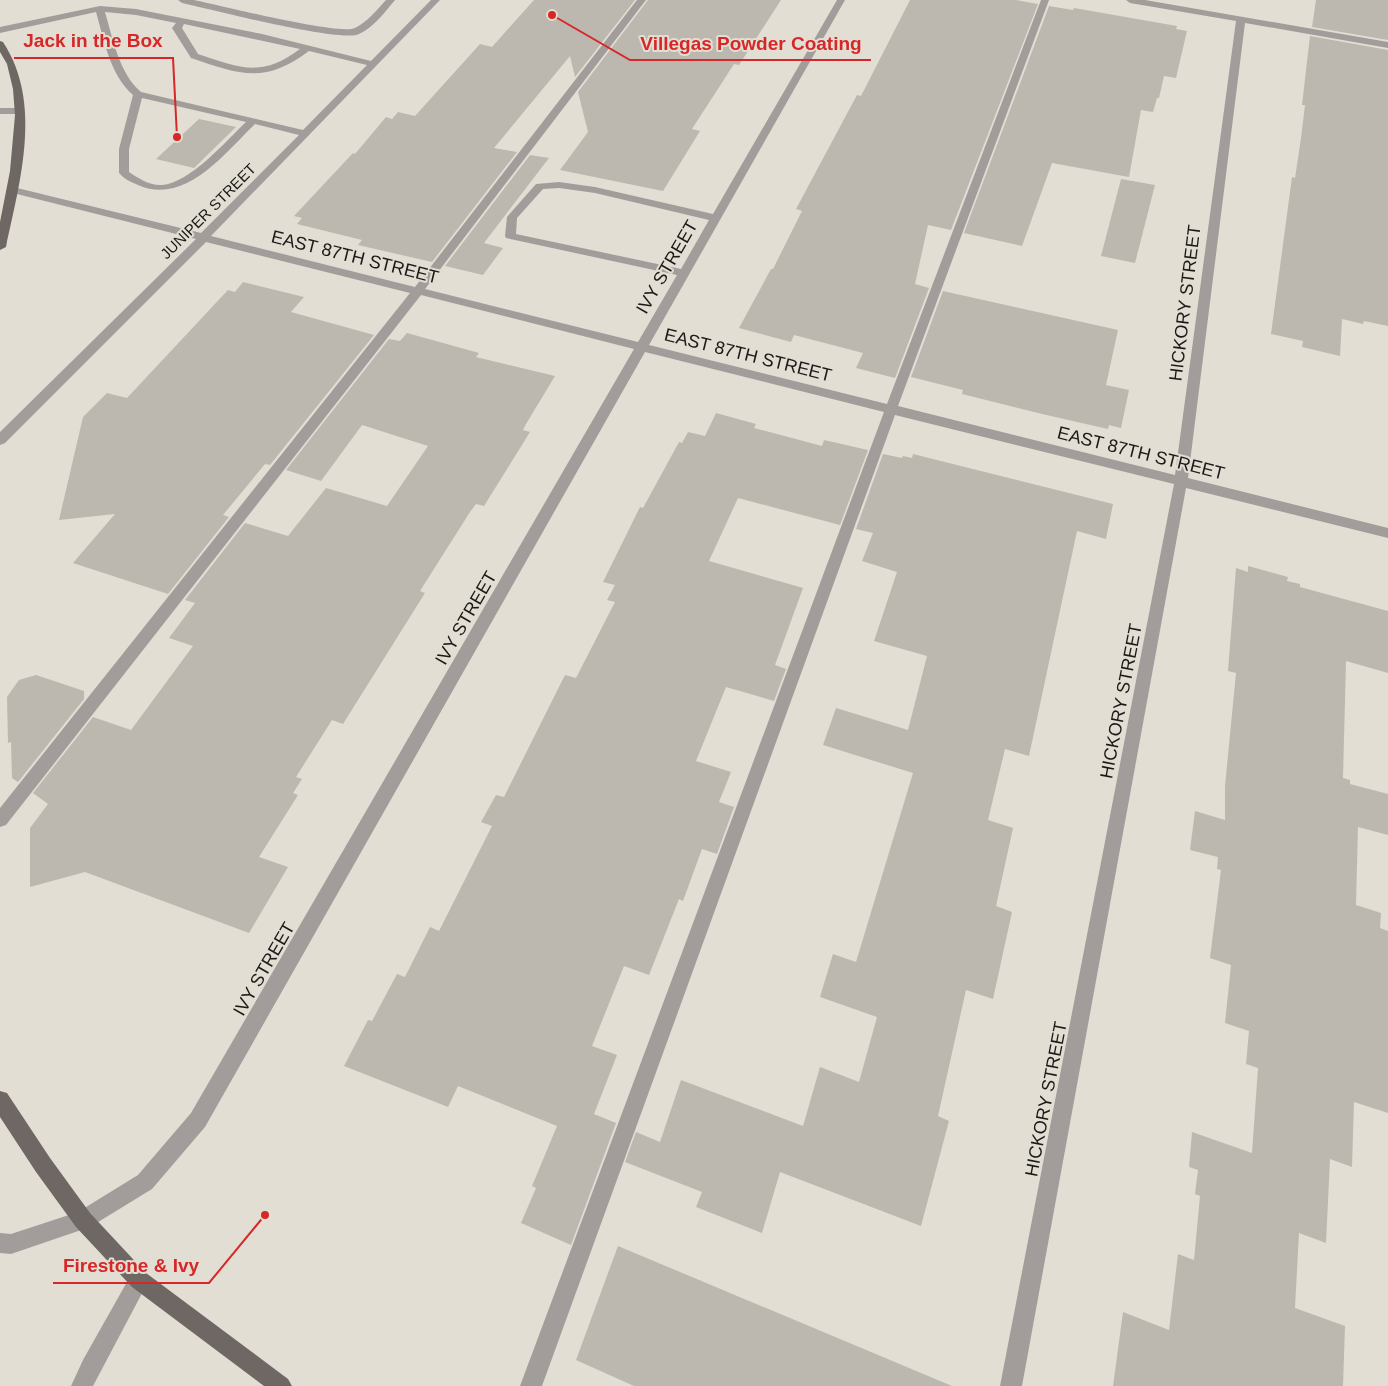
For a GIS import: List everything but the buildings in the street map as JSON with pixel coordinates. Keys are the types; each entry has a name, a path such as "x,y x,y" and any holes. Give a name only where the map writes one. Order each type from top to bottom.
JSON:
{"main road":[{"path":"0,44 12,66 19,94 20,111 20,131 13,190 0,247"},
{"path":"0,1100 43,1165 84,1220 139,1280 282,1386"}],"street":[{"path":"182,0 329,32 356,32 391,0"},
{"name":"JUNIPER STREET","path":"0,440 203,238 436,0"},
{"path":"0,820 418,291 642,0"},
{"name":"IVY STREET","path":"0,1242 11,1244 84,1220 145,1182 198,1120 842,0"},
{"path":"531,1386 891,409 1045,0"},
{"path":"1130,0 1388,45"},
{"path":"0,30 100,9 136,12 182,20 373,64"},
{"path":"100,9 122,76 131,90 138,94 305,133"},
{"path":"182,20 177,28 194,56 256,73 272,70 292,61 307,48"},
{"name":"HICKORY STREET","path":"1011,1386 1181,481 1241,20"},
{"path":"138,94 124,149 124,174 134,181 162,188 176,185 193,176 254,121"},
{"path":"0,111 20,111"},
{"path":"685,273 510,236 512,217 540,186 559,185 595,190 716,218"},
{"name":"EAST 87TH STREET","path":"13,190 1388,533"},
{"path":"82,1386 90,1367 139,1280"}],"place":[{"name":"Villegas Powder Coating","path":"552,15"},
{"name":"Jack in the Box","path":"177,137"},
{"name":"Firestone & Ivy","path":"265,1215"}]}
